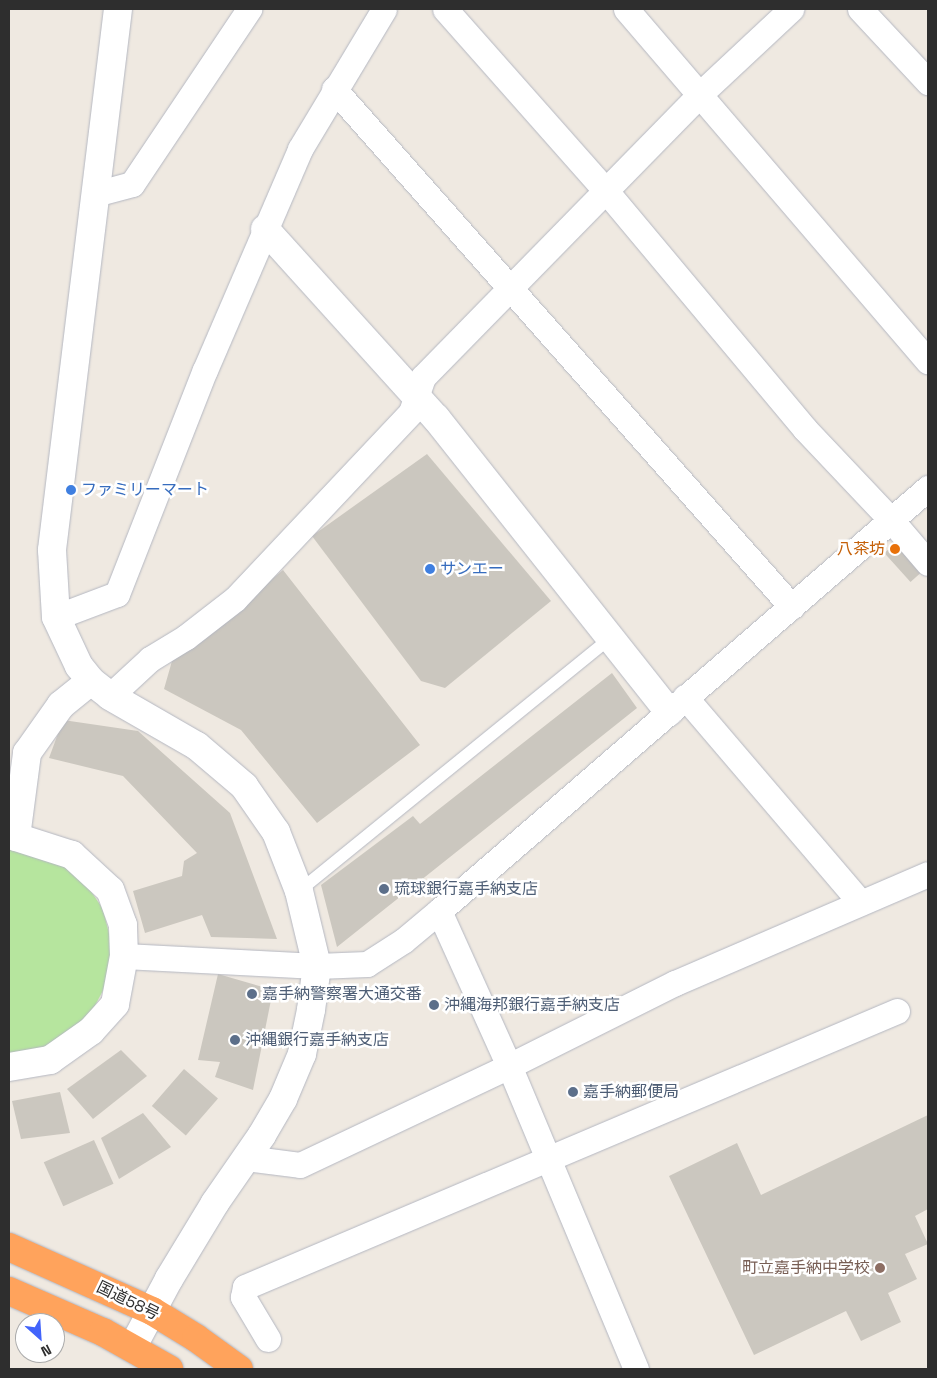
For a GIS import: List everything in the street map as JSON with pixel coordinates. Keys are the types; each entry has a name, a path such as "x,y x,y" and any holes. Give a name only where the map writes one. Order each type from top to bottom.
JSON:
{"highway":[{"name":"国道58号","path":"9,1247 152,1311 196,1338 239,1369"},
{"path":"9,1291 103,1332 169,1369"}],"street":[{"path":"118,9 52,550 56,617 79,666 100,689 197,746 244,786 276,832 299,892 317,966 302,1054 283,1099 215,1203 132,1348"},
{"path":"95,194 132,184 249,9"},
{"path":"56,617 117,594 205,370 300,149 334,89 384,9"},
{"path":"444,9 606,191 805,429 892,521 928,563"},
{"path":"626,9 928,361"},
{"path":"9,1067 50,1060 91,1031 115,1004 124,956 123,925 110,890 72,855 16,837 27,753 61,705 100,689 150,659 186,637 235,599 411,412 423,377 700,94 791,9"},
{"path":"860,9 928,82"},
{"path":"334,89 792,607"},
{"path":"265,230 436,418 610,638 677,704 860,902"},
{"path":"124,956 317,966 367,964 403,941 440,911 928,488"},
{"path":"246,1158 300,1165 509,1066 675,983 928,874"},
{"path":"440,911 509,1066 636,1369"},
{"path":"268,1340 243,1297 245,1287 897,1011"}],"lane":[{"path":"299,892 610,638"}],"green space":[{"path":"9,849 49,856 82,878 103,909 112,946 107,983 89,1017 60,1041 24,1054 9,1053"}],"building":[{"name":"サンエー","path":"427,454 551,601 445,688 421,681 312,536"},
{"path":"900,539 926,568 910,582 884,553"},
{"path":"283,570 420,745 317,823 241,730 164,689 172,661"},
{"path":"612,673 637,708 337,947 321,885 413,816 420,824"},
{"path":"63,720 138,731 230,813 277,939 211,937 202,915 145,933 133,891 182,876 184,861 197,853 123,776 49,758"},
{"path":"218,974 273,990 253,1090 215,1077 220,1062 198,1060"},
{"path":"121,1050 147,1076 93,1119 67,1089"},
{"path":"184,1069 218,1099 186,1136 152,1106"},
{"path":"60,1092 70,1133 21,1139 12,1101"},
{"path":"143,1113 171,1147 119,1179 101,1138"},
{"path":"928,1115 928,1209 915,1216 928,1244 905,1254 917,1279 888,1293 901,1322 861,1341 846,1311 754,1355 669,1176 737,1143 761,1195"},
{"path":"94,1140 114,1184 63,1206 44,1162"}],"place":[{"name":"ファミリーマート","path":"71,490"},
{"name":"八茶坊","path":"895,549"},
{"name":"サンエー","path":"430,569"},
{"name":"琉球銀行嘉手納支店","path":"384,889"},
{"name":"嘉手納警察署大通交番","path":"252,994"},
{"name":"沖縄海邦銀行嘉手納支店","path":"434,1005"},
{"name":"沖縄銀行嘉手納支店","path":"235,1040"},
{"name":"嘉手納郵便局","path":"573,1092"},
{"name":"町立嘉手納中学校","path":"880,1268"}]}
